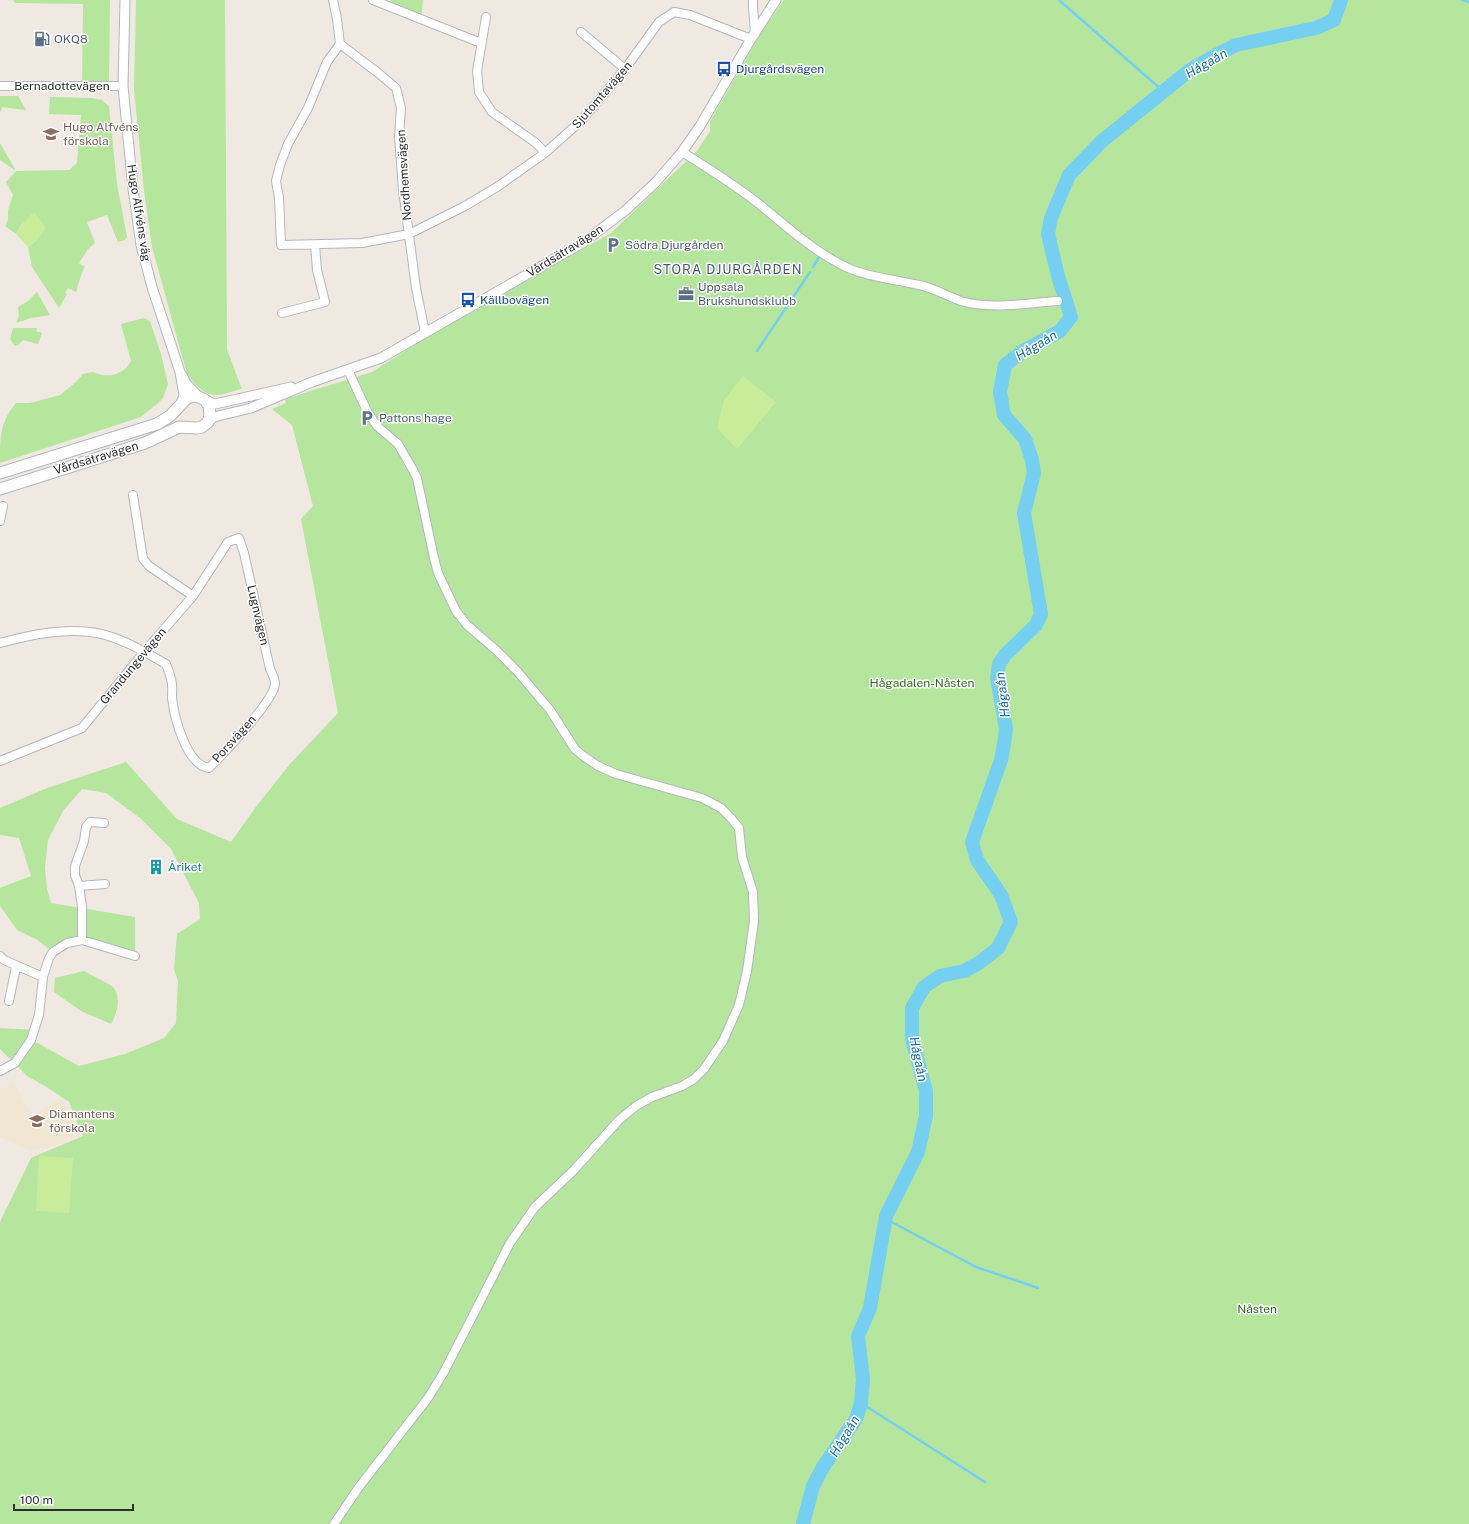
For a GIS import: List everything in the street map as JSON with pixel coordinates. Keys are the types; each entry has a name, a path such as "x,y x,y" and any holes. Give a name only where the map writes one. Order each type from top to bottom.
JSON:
{"main road":[{"path":"193,396 202,399 209,406 211,411 208,422 202,427 190,428 182,422 179,416 180,406 187,398 193,396"},
{"name":"Vårdsätravägen","path":"0,473 156,424 170,416 180,406"},
{"name":"Vårdsätravägen","path":"0,489 145,442 179,427 190,428"}],"street":[{"name":"Hugo Alfvéns väg","path":"125,0 123,86 133,189 141,245 152,287 180,372 184,396 180,406"},
{"path":"333,0 338,19 340,44 327,62 308,108 288,144 276,181 279,198 281,245 362,243 409,234"},
{"path":"373,0 481,43"},
{"path":"753,0 753,36"},
{"name":"Vårdsätravägen","path":"208,422 214,417 251,408 312,382 381,358 584,242 626,210 655,183 682,152 700,126 776,0"},
{"name":"Sjutomtavägen","path":"409,234 465,206 497,187 545,154 582,120 625,69 659,22 674,12 690,15 753,36"},
{"path":"486,17 477,71 479,92 492,112 536,143 545,154"},
{"path":"581,32 625,69"},
{"name":"Nordhemsvägen","path":"340,44 396,88 401,108 400,137 403,190 416,288 425,332"},
{"name":"Bernadottevägen","path":"0,86 123,86"},
{"path":"682,152 730,183 759,204 809,245 841,265 867,274 924,286 961,300 981,305 1058,301"},
{"path":"282,313 325,302 317,270 315,245"},
{"path":"334,1524 359,1487 428,1398 444,1372 510,1243 535,1207 573,1171 619,1120 636,1106 652,1097 682,1086 694,1079 704,1069 723,1041 739,1005 747,971 754,922 753,892 742,857 739,828 731,818 721,808 702,798 616,774 598,766 582,755 575,749 550,710 517,671 496,650 467,625 456,611 438,573 417,478 398,444 377,426 367,411 348,370"},
{"name":"Hugo Alfvéns väg","path":"180,372 186,383 202,399"},
{"name":"Vårdsätravägen","path":"202,399 214,404 228,402 244,396 312,382"},
{"path":"133,495 143,559 149,566 193,596"},
{"path":"0,521 3,506"},
{"name":"Grandungevägen","path":"0,761 82,728 145,651 193,596 228,542 238,538"},
{"name":"Lugnvägen","path":"238,538 244,553 270,669 275,683 272,692"},
{"path":"0,643 35,634 78,631 97,633 115,638 145,651"},
{"name":"Porsvägen","path":"145,651 166,664 172,680 172,699 179,732 192,757 203,767 209,768 220,757 264,706 272,692"},
{"path":"82,940 82,907 79,886 75,875 75,866 84,842 86,827 90,822 104,823"},
{"path":"79,886 105,884"},
{"path":"0,1071 15,1063 31,1040 39,1015 43,977 49,958 53,952 67,943 82,940 135,956"},
{"path":"0,956 4,960 16,966 43,977"},
{"path":"9,1001 16,966"}],"shaded area":[{"name":"Diamantens förskola","path":"14,1083 32,1116 61,1099 77,1125 64,1143 30,1151 0,1137 0,1088 5,1088"}],"green space":[{"path":"13,0 110,0 109,86 82,86 83,4 15,3"},
{"path":"136,0 225,0 227,349 241,387 243,388 225,394 212,394 200,389 187,374 152,247 144,191 134,89"},
{"path":"391,0 423,0 421,19 388,6"},
{"name":"Hågadalen-Nåsten","path":"784,0 1469,0 1469,1524 0,1524 0,1222 31,1158 83,1136 69,1102 27,1076 0,1049 0,1028 35,1030 32,1040 79,1066 125,1054 164,1038 176,1023 178,981 174,969 177,934 200,919 199,903 171,849 140,818 106,793 82,789 63,811 48,840 45,867 47,889 51,903 135,917 135,956 82,940 53,952 36,939 17,930 0,906 0,888 31,876 19,838 0,835 0,808 47,788 126,762 177,819 231,842 255,808 290,764 338,713 301,519 313,506 292,425 272,409 286,403 285,399 372,372 419,342 611,233 697,151 710,131 710,121 765,26"},
{"path":"0,96 18,96 26,110 2,107 0,113"},
{"path":"50,97 91,98 102,100 109,106 117,184 127,237 125,240 118,242 107,215 87,222 95,243 88,249 79,263 85,267 76,292 68,288 65,293 67,294 59,308 32,267 28,247 37,240 22,224 16,234 5,226 8,220 8,210 13,195 6,182 16,171 69,170 77,163 81,115 49,114"},
{"path":"0,143 16,171 0,160"},
{"path":"34,212 46,228 37,240 28,247 16,234 22,224"},
{"path":"37,292 50,315 31,318 16,323 19,315 18,307 28,301"},
{"path":"144,318 150,321 161,354 168,384 163,398 141,417 0,463 2,430 7,417 16,403 30,403 60,395 83,374 93,372 109,375 124,370 131,361 121,324"},
{"path":"13,328 37,328 36,331 42,333 38,344 23,340 15,346 10,339"},
{"path":"743,376 776,402 737,449 717,428 724,400"},
{"path":"84,971 111,985 116,991 118,1006 111,1024 81,1011 54,992 55,978"},
{"path":"39,1156 73,1158 69,1213 36,1211"}],"waterway":[{"path":"1059,0 1163,91"},
{"name":"Hågaån","path":"803,1524 813,1486 823,1467 856,1419 861,1403 863,1379 858,1336 870,1308 886,1216 918,1152 926,1116 926,1091 912,1039 912,1008 924,987 940,976 964,971 979,963 998,948 1011,922 1001,895 977,860 972,842 1001,760 1004,744 1006,729 997,678 999,664 1005,655 1036,625 1041,614 1024,513 1034,473 1032,460 1025,439 1004,415 1000,392 1005,365 1020,353 1060,331 1071,317 1058,276 1048,234 1051,218 1069,175 1102,141 1190,70 1236,45 1316,28 1334,20 1341,0"},
{"path":"1462,0 1469,2"},
{"path":"813,267 819,257"},
{"path":"757,351 810,272"},
{"path":"886,1219 976,1267 1038,1288"},
{"path":"861,1403 985,1482"}],"place":[{"name":"OKQ8","path":"42,39"},
{"name":"Djurgårdsvägen","path":"724,69"},
{"name":"Hugo Alfvéns förskola","path":"51,134"},
{"name":"Södra Djurgården","path":"613,245"},
{"name":"Uppsala Brukshundsklubb","path":"686,294"},
{"name":"Källbovägen","path":"468,300"},
{"name":"Pattons hage","path":"367,418"},
{"name":"Åriket","path":"156,867"},
{"name":"Diamantens förskola","path":"37,1121"}],"district":[{"name":"STORA DJURGÅRDEN","path":"728,269"}],"park label":[{"name":"Nåsten","path":"1257,1309"}]}
